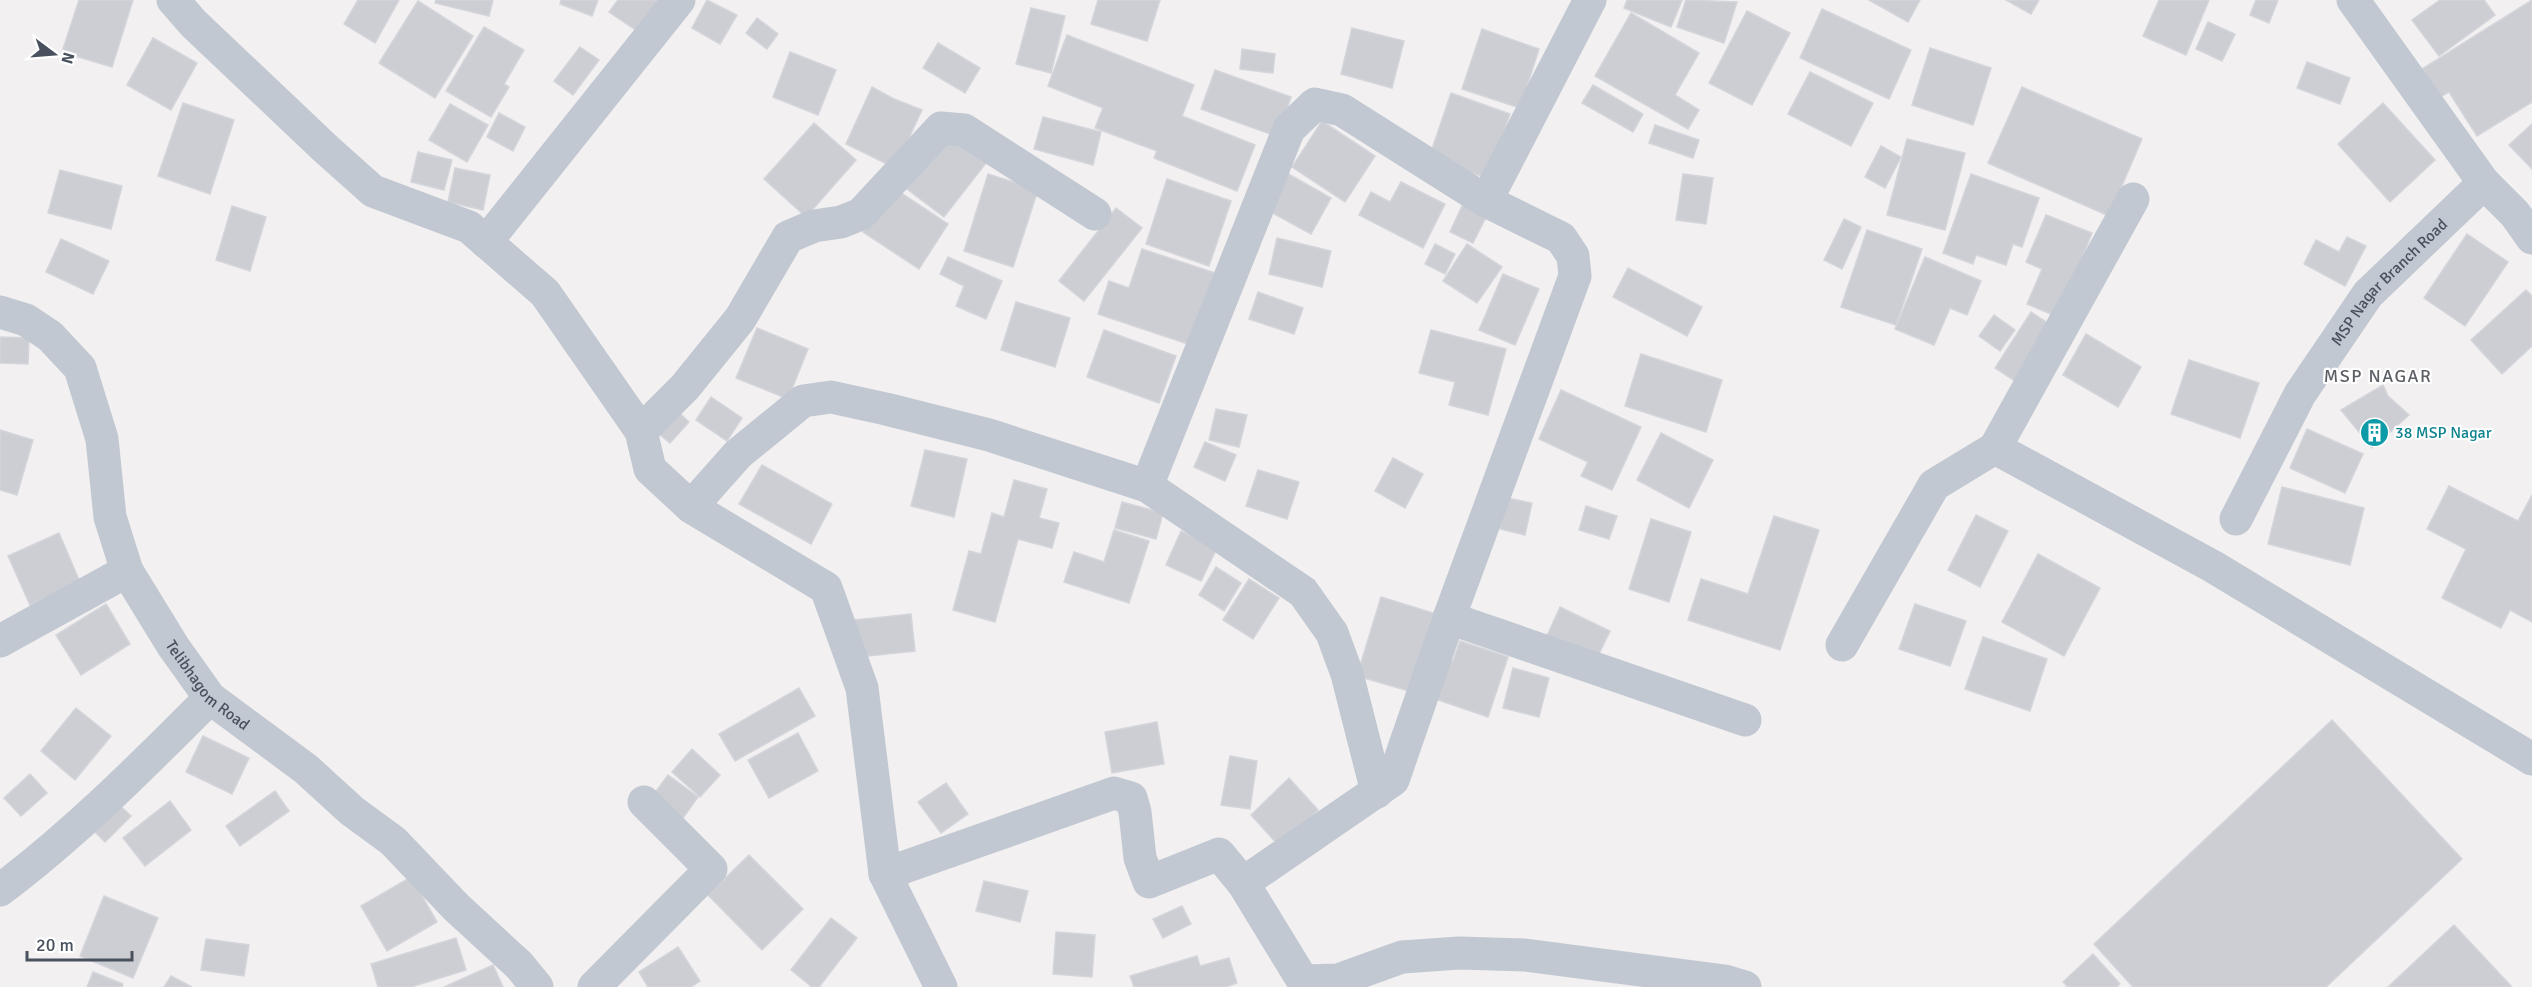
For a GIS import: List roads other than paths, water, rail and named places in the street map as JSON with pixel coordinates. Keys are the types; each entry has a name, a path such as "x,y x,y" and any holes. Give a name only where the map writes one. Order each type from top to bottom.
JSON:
{"street":[{"path":"173,0 193,24 374,191 469,227 545,292 641,431 650,469 692,507 826,588 862,688 885,874 941,987"},
{"path":"486,242 679,0"},
{"path":"1486,201 1590,0"},
{"path":"2353,0 2484,183 2526,218"},
{"path":"1147,486 1289,129 1315,104 1342,110 1486,201 1561,238 1573,256 1575,276 1449,618 1393,780 1243,883"},
{"path":"641,431 685,387 740,319 788,237 814,226 841,222 861,214 941,128 964,130 1095,214"},
{"name":"MSP Nagar Branch Road","path":"2236,519 2300,394 2368,294 2484,183"},
{"path":"1842,645 1934,485 1995,448 2133,199"},
{"name":"Telibhagom Road","path":"0,312 26,320 50,336 80,368 102,439 110,517 127,571 173,646 210,698 306,769 352,811 393,841 456,907 519,965 537,987"},
{"path":"692,507 738,454 803,401 831,398 886,409 989,435 1147,486 1303,592 1332,633 1347,674 1377,792"},
{"path":"1995,448 2212,566 2532,759"},
{"path":"0,641 127,571"},
{"path":"1449,618 1745,720"},
{"path":"0,890 36,863 121,786 210,698"},
{"path":"885,874 1114,793 1131,798 1135,812 1140,858 1149,882 1219,854 1243,883 1304,981 1338,980 1402,957 1459,953 1525,955 1725,981 1745,987"},
{"path":"594,987 711,869 644,802"}],"place":[{"name":"38 MSP Nagar","path":"2374,432"}],"district":[{"name":"MSP NAGAR","path":"2378,376"}]}
